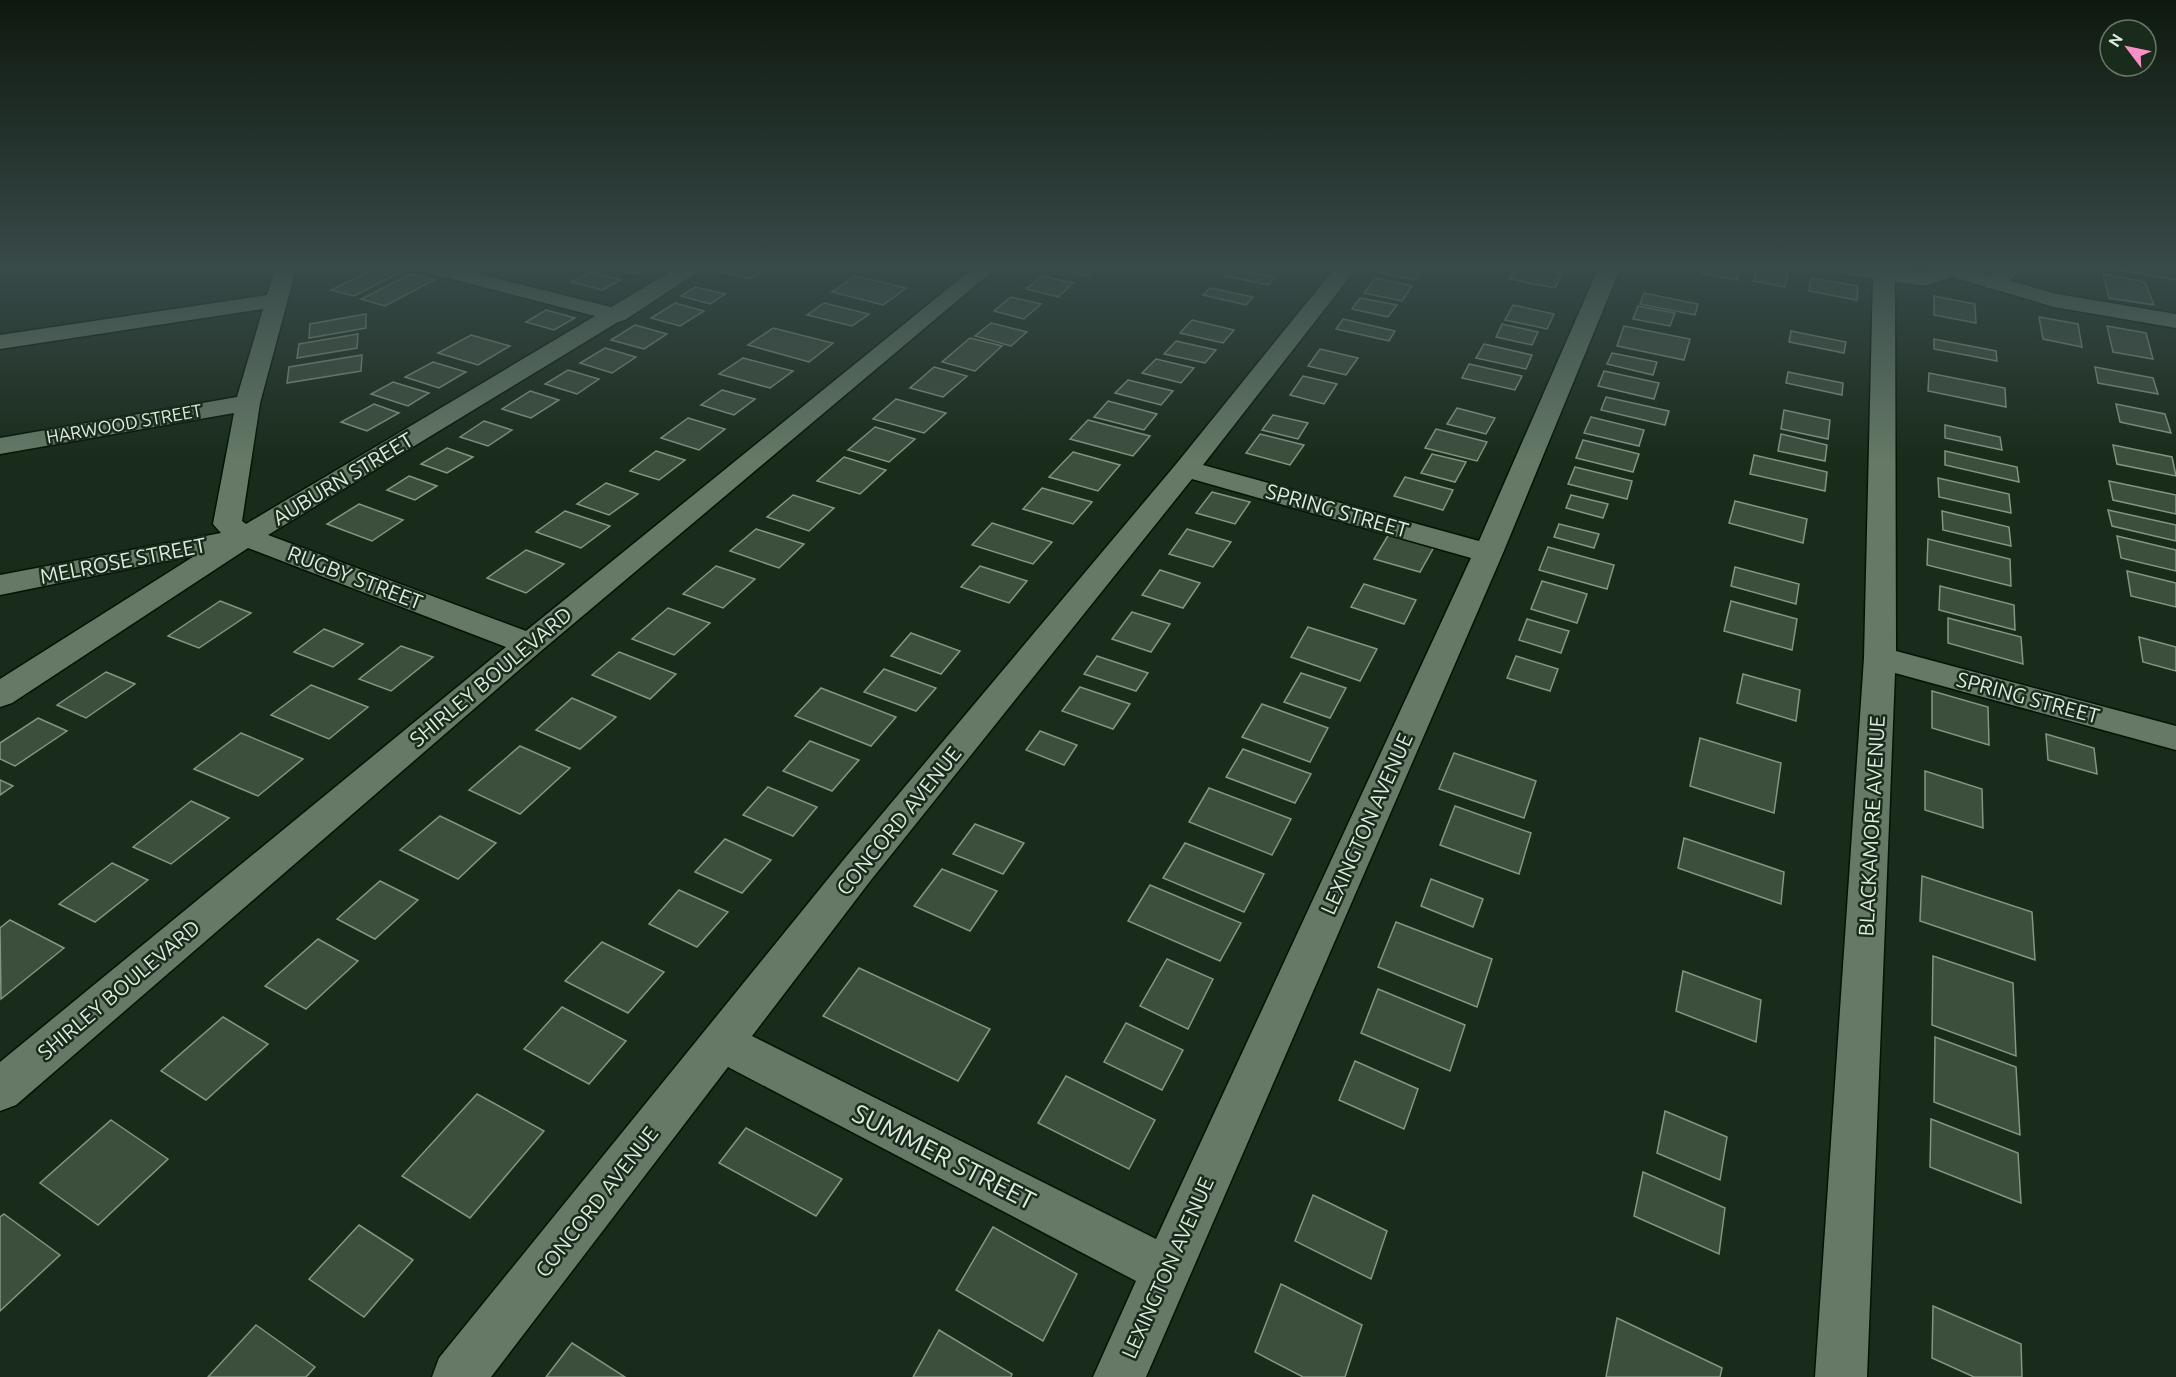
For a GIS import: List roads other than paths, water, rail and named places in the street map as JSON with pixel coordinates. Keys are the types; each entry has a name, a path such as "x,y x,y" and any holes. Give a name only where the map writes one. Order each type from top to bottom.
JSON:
{"street":[{"path":"0,342 58,333"},
{"path":"245,537 227,524 248,403 268,333"},
{"name":"AUBURN STREET","path":"0,695 245,537 586,333"},
{"name":"SHIRLEY BOULEVARD","path":"0,1090 530,644 905,333"},
{"name":"CONCORD AVENUE","path":"458,1377 858,869 1186,469 1293,333"},
{"name":"LEXINGTON AVENUE","path":"1119,1377 1488,553 1581,333"},
{"name":"BLACKAMORE AVENUE","path":"1841,1377 1880,658 1883,333"},
{"name":"HARWOOD STREET","path":"0,446 248,403"},
{"name":"SPRING STREET","path":"1186,469 1488,553"},
{"name":"RUGBY STREET","path":"245,537 530,644"},
{"name":"MELROSE STREET","path":"0,585 245,537"},
{"name":"SPRING STREET","path":"1880,658 2176,738"},
{"name":"SUMMER STREET","path":"723,1043 1167,1271"}]}
